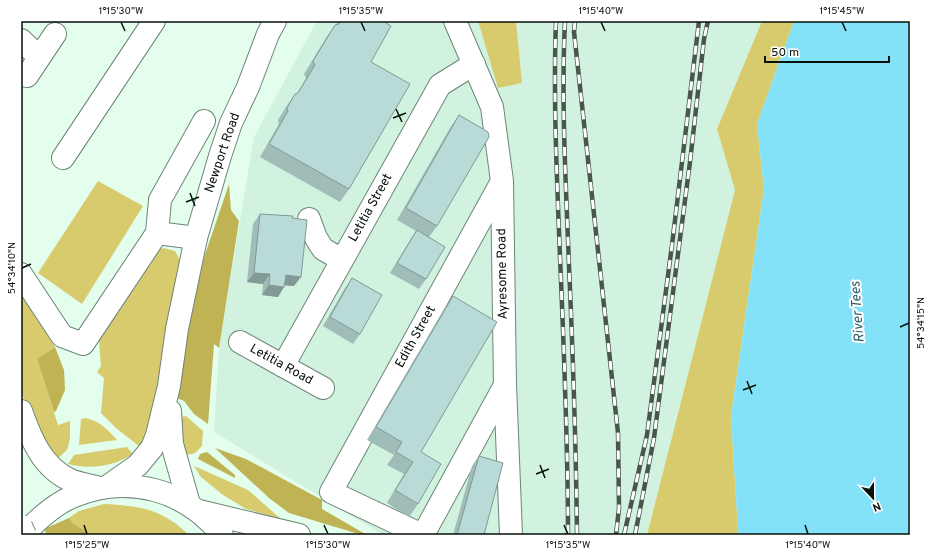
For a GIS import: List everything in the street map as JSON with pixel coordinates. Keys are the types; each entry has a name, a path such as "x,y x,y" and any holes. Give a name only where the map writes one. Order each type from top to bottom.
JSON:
{"main road":[{"path":"63,158 154,21"},
{"name":"Newport Road","path":"104,487 138,465 152,448 158,435 169,386 178,329 196,238 231,123 248,87 268,34 276,21"},
{"name":"Ayresome Road","path":"455,21 492,107 502,181 505,384 511,535"},
{"path":"27,76 55,34"},
{"path":"21,40 39,57"},
{"name":"Letitia Street","path":"283,366 440,85 474,64"},
{"path":"21,274 62,336 83,344 157,233 160,200 204,121"},
{"name":"Edith Street","path":"422,535 331,492 502,181"},
{"path":"309,219 316,238 323,249 342,260"},
{"path":"157,233 196,238"},
{"name":"Letitia Road","path":"240,342 323,388"},
{"path":"422,535 505,384"},
{"name":"Newport Road","path":"169,386 172,444 194,508"},
{"path":"21,411 35,446 44,460 57,473 71,481 104,487 130,486 146,488 167,494 194,508 214,525 222,535"},
{"path":"21,526 24,535 42,516 72,496 104,487"},
{"path":"194,508 299,535"}],"shaded area":[{"path":"317,21 478,21 498,88 522,83 516,21 762,21 717,129 735,190 647,535 383,535 214,432 219,348 254,137"},
{"path":"478,21 516,21 522,83 498,88"},
{"path":"762,21 794,21 757,124 764,189 731,416 739,535 647,535 735,190 717,129"},
{"path":"98,181 143,206 82,304 38,273"},
{"path":"229,184 231,210 239,221 219,348 214,344 208,424 194,414 184,401 174,397 192,293"},
{"path":"164,248 175,251 179,258 181,269 154,419 140,447 116,428 101,413 104,378 97,372 101,366 99,341 155,250"},
{"path":"21,294 55,347 37,359 58,425 70,421 70,439 67,450 57,459 41,444 21,391"},
{"path":"55,347 64,370 65,390 56,411 54,412 37,359"},
{"path":"186,416 203,431 202,446 195,453 186,455 180,431 181,417"},
{"path":"86,418 103,426 117,440 79,445 81,419"},
{"path":"127,447 133,454 110,464 84,467 68,464 74,455"},
{"path":"215,448 246,459 322,500 322,509 367,535 362,535 289,513 269,498"},
{"path":"207,452 235,475 235,478 198,459 200,454"},
{"path":"194,466 248,490 281,519 246,509 223,495 201,477"},
{"path":"104,504 129,506 150,510 170,519 189,535 92,535 72,524 69,518 79,511"},
{"path":"69,518 73,524 92,535 47,535 44,529"}],"water":[{"name":"River Tees","path":"794,21 910,21 910,535 739,535 731,416 764,189 757,124"}],"building":[{"path":"340,21 383,21 391,26 371,62 410,84 349,189 269,144 288,111 287,108 295,94 298,93 315,65 313,61 335,25 339,24"},
{"path":"459,115 488,132 489,137 437,226 406,208"},
{"path":"260,214 293,216 292,218 307,220 301,277 286,275 284,287 269,285 270,274 254,273"},
{"path":"417,230 445,247 426,279 397,263"},
{"path":"352,278 382,295 360,334 330,317"},
{"path":"453,296 497,322 421,452 441,464 418,504 395,490 413,462 396,452 402,442 376,427"},
{"path":"479,456 503,463 484,535 457,535"}],"railway":[{"path":"556,21 556,139 566,396 568,535"},
{"path":"565,21 564,144 574,400 577,535"},
{"path":"575,21 574,32 618,433 619,508 616,535"},
{"path":"624,535 647,435 699,21"},
{"path":"635,535 654,438 690,162 704,39 708,21"}]}
